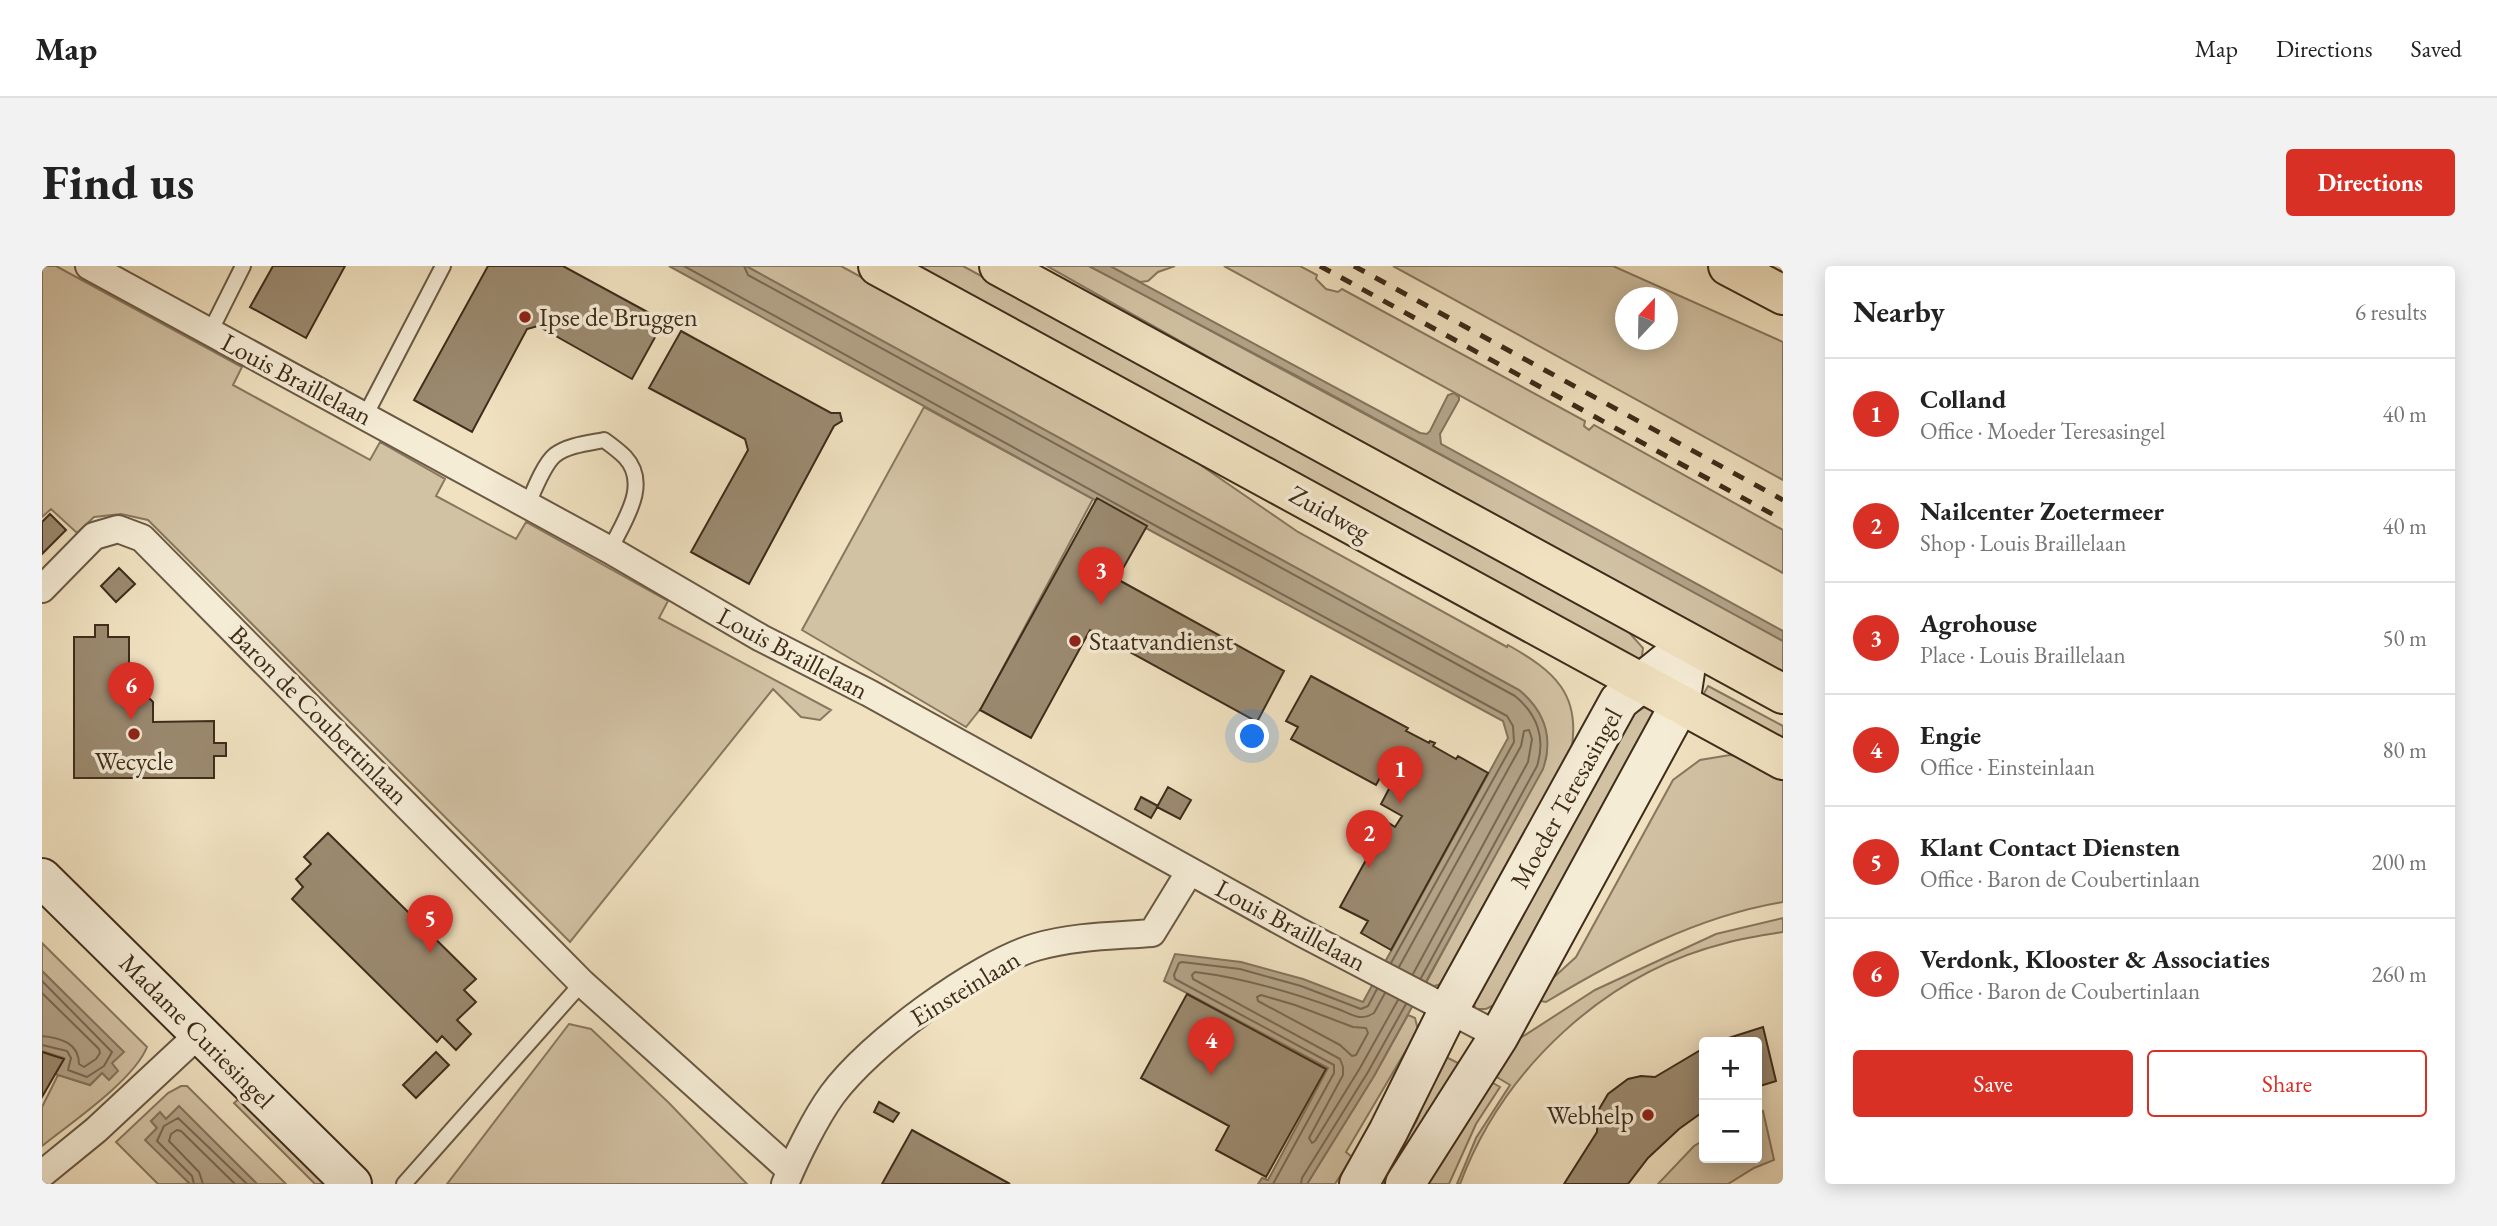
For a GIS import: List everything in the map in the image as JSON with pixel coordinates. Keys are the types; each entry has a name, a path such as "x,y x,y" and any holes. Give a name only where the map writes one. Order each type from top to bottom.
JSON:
{"main road":[{"name":"Zuidweg","path":"878,266 1783,760"},
{"path":"999,266 1783,694"},
{"path":"1728,266 1783,295"}],"street":[{"name":"Louis Braillelaan","path":"89,266 528,504 761,638 869,693 1190,871 1499,1036"},
{"name":"Baron de Coubertinlaan","path":"42,589 94,536 118,529 142,538 582,982 788,1177"},
{"name":"Moeder Teresasingel","path":"1359,1184 1399,1111 1444,1007 1619,701 1689,643"},
{"name":"Moeder Teresasingel","path":"1405,1184 1499,1036 1680,704 1689,643"},
{"name":"Einsteinlaan","path":"788,1177 832,1095 864,1059 906,1023 962,984 1034,947 1079,938 1152,933 1190,871"},
{"name":"Madame Curiesingel","path":"42,878 352,1184"},
{"path":"42,1174 96,1130 199,1034"}],"lane":[{"path":"210,332 243,266"},
{"path":"365,416 443,266"},
{"path":"528,504 539,479 555,455 579,445 604,440 627,459 637,481 632,504 610,550"},
{"path":"404,1184 582,982"}],"shaded area":[{"path":"42,266 56,266 242,367 233,385 370,460 380,442 445,479 436,496 516,539 526,522 668,601 659,618 831,710 820,720 801,717 773,689 570,942 148,520 121,514 94,517 77,533 51,509 42,517"},
{"path":"746,266 841,266 1186,455 1298,532 1507,647 1508,645 1551,675 1561,686 1572,714 1571,752 1448,982 1431,987 1426,983 1546,759 1547,739 1543,721 1527,697 1519,690"},
{"path":"911,266 963,266 1614,621 1626,629 1643,648 1642,656 1636,661"},
{"path":"1047,266 1089,266 1717,604 1783,641 1783,672 1240,375"},
{"path":"1110,266 1175,266 1158,272 1148,281 1140,282"},
{"path":"1224,266 1300,266 1317,275 1316,279 1326,289 1338,292 1342,289 1585,421 1584,426 1589,430 1594,425 1783,530 1783,573"},
{"path":"1393,266 1613,266 1660,287 1615,287 1615,350 1678,350 1678,295 1783,342 1783,480"},
{"path":"924,407 1093,499 982,707 966,727 802,630"},
{"path":"1708,686 1783,726 1783,741 1702,697"},
{"path":"1645,707 1654,713 1498,1003 1486,1009 1476,1009 1472,1001 1632,715"},
{"path":"1738,756 1783,781 1783,902 1720,917 1690,928 1631,955 1546,1002 1540,1001 1541,989 1576,957 1673,780 1700,760"},
{"path":"1783,918 1783,932 1726,943 1682,957 1639,977 1600,1002 1564,1032 1531,1065 1503,1102 1479,1142 1460,1184 1457,1184 1476,1138 1510,1085 1490,1073 1508,1046 1595,990 1716,934"},
{"path":"42,943 147,1047 140,1060 116,1087 42,1146 42,1107 58,1075 90,1085 123,1052 42,971"},
{"path":"1408,1015 1415,1018 1418,1030 1346,1152 1352,1157 1335,1184 1307,1184 1374,1076"},
{"path":"569,1024 591,1029 669,1103 747,1184 447,1184"},
{"path":"1442,1055 1462,1065 1395,1184 1380,1184 1417,1120"},
{"path":"1486,1079 1500,1087 1476,1124 1449,1184 1415,1184"},
{"path":"187,1086 286,1184 257,1184 179,1107 166,1119 160,1113 151,1121 157,1128 146,1140 190,1184 158,1184 116,1142 168,1093"},
{"path":"241,1097 328,1184 315,1184 234,1103"},
{"path":"1762,1112 1774,1160 1754,1168 1728,1184 1658,1184 1699,1143 1699,1163 1762,1163"}],"water":[{"path":"669,266 746,266 1519,690 1535,707 1547,735 1543,769 1374,1076 1307,1184 1258,1184 1262,1178 1268,1180 1328,1068 1164,981 1175,954 1241,962 1303,979 1363,1002 1508,738 1503,721"},
{"path":"1089,266 1110,266 1420,433 1427,434 1430,431 1448,395 1454,393 1459,400 1440,434 1441,444 1783,631 1783,641 1295,375"},
{"path":"42,971 124,1052 112,1063 118,1071 109,1080 102,1073 90,1085 55,1074 64,1058 42,1051"},
{"path":"179,1106 257,1184 190,1184 145,1140 157,1128 151,1121 160,1112 166,1119"}],"building":[{"path":"273,266 345,266 306,338 250,307"},
{"path":"488,266 563,266 664,321 632,379 538,326 527,329 472,432 414,400"},
{"path":"681,331 831,413 840,413 842,421 834,426 749,584 691,552 748,450 745,439 649,388"},
{"path":"1097,498 1147,526 1117,579 1284,671 1257,722 1090,630 1031,738 980,710"},
{"path":"50,514 66,530 42,554 42,522"},
{"path":"119,568 135,584 116,602 101,586"},
{"path":"95,625 108,625 108,637 129,637 129,699 149,698 153,702 153,722 214,721 214,743 226,743 226,756 214,756 214,778 74,778 74,637 95,637"},
{"path":"1311,676 1408,728 1406,731 1429,743 1435,743 1433,746 1456,759 1458,756 1488,773 1391,950 1361,933 1368,921 1340,907 1387,822 1395,827 1402,816 1381,804 1392,783 1381,776 1376,785 1291,739 1298,727 1286,721"},
{"path":"1168,787 1191,800 1180,819 1157,807"},
{"path":"1141,797 1158,806 1151,818 1135,809"},
{"path":"328,833 476,979 464,990 476,1002 457,1020 471,1034 456,1050 442,1036 437,1042 292,899 303,887 296,879 311,864 304,857"},
{"path":"1187,994 1326,1069 1266,1177 1216,1150 1229,1126 1141,1078"},
{"path":"1763,1027 1776,1081 1762,1085 1762,1037 1732,1037"},
{"name":"Webhelp","path":"1699,1051 1699,1115 1648,1158 1628,1184 1564,1184 1597,1132 1598,1111 1608,1094 1628,1079 1655,1077"},
{"path":"42,1052 64,1059 42,1097"},
{"path":"436,1052 449,1065 416,1098 403,1085"},
{"path":"879,1102 899,1113 893,1122 874,1112"},
{"path":"912,1130 1010,1184 882,1184"}],"railway":[{"path":"1320,266 1783,520"},
{"path":"1354,266 1783,500"}],"place":[{"name":"Ipse de Bruggen","path":"525,317"},
{"name":"Agrohouse","path":"1101,605"},
{"name":"Staatvandienst","path":"1075,641"},
{"name":"Verdonk, Klooster & Associaties","path":"131,720"},
{"name":"Wecycle","path":"134,734"},
{"name":"Colland","path":"1400,804"},
{"name":"Nailcenter Zoetermeer","path":"1369,868"},
{"name":"Klant Contact Diensten","path":"430,953"},
{"name":"Engie","path":"1211,1075"},
{"name":"Webhelp","path":"1648,1115"}]}
